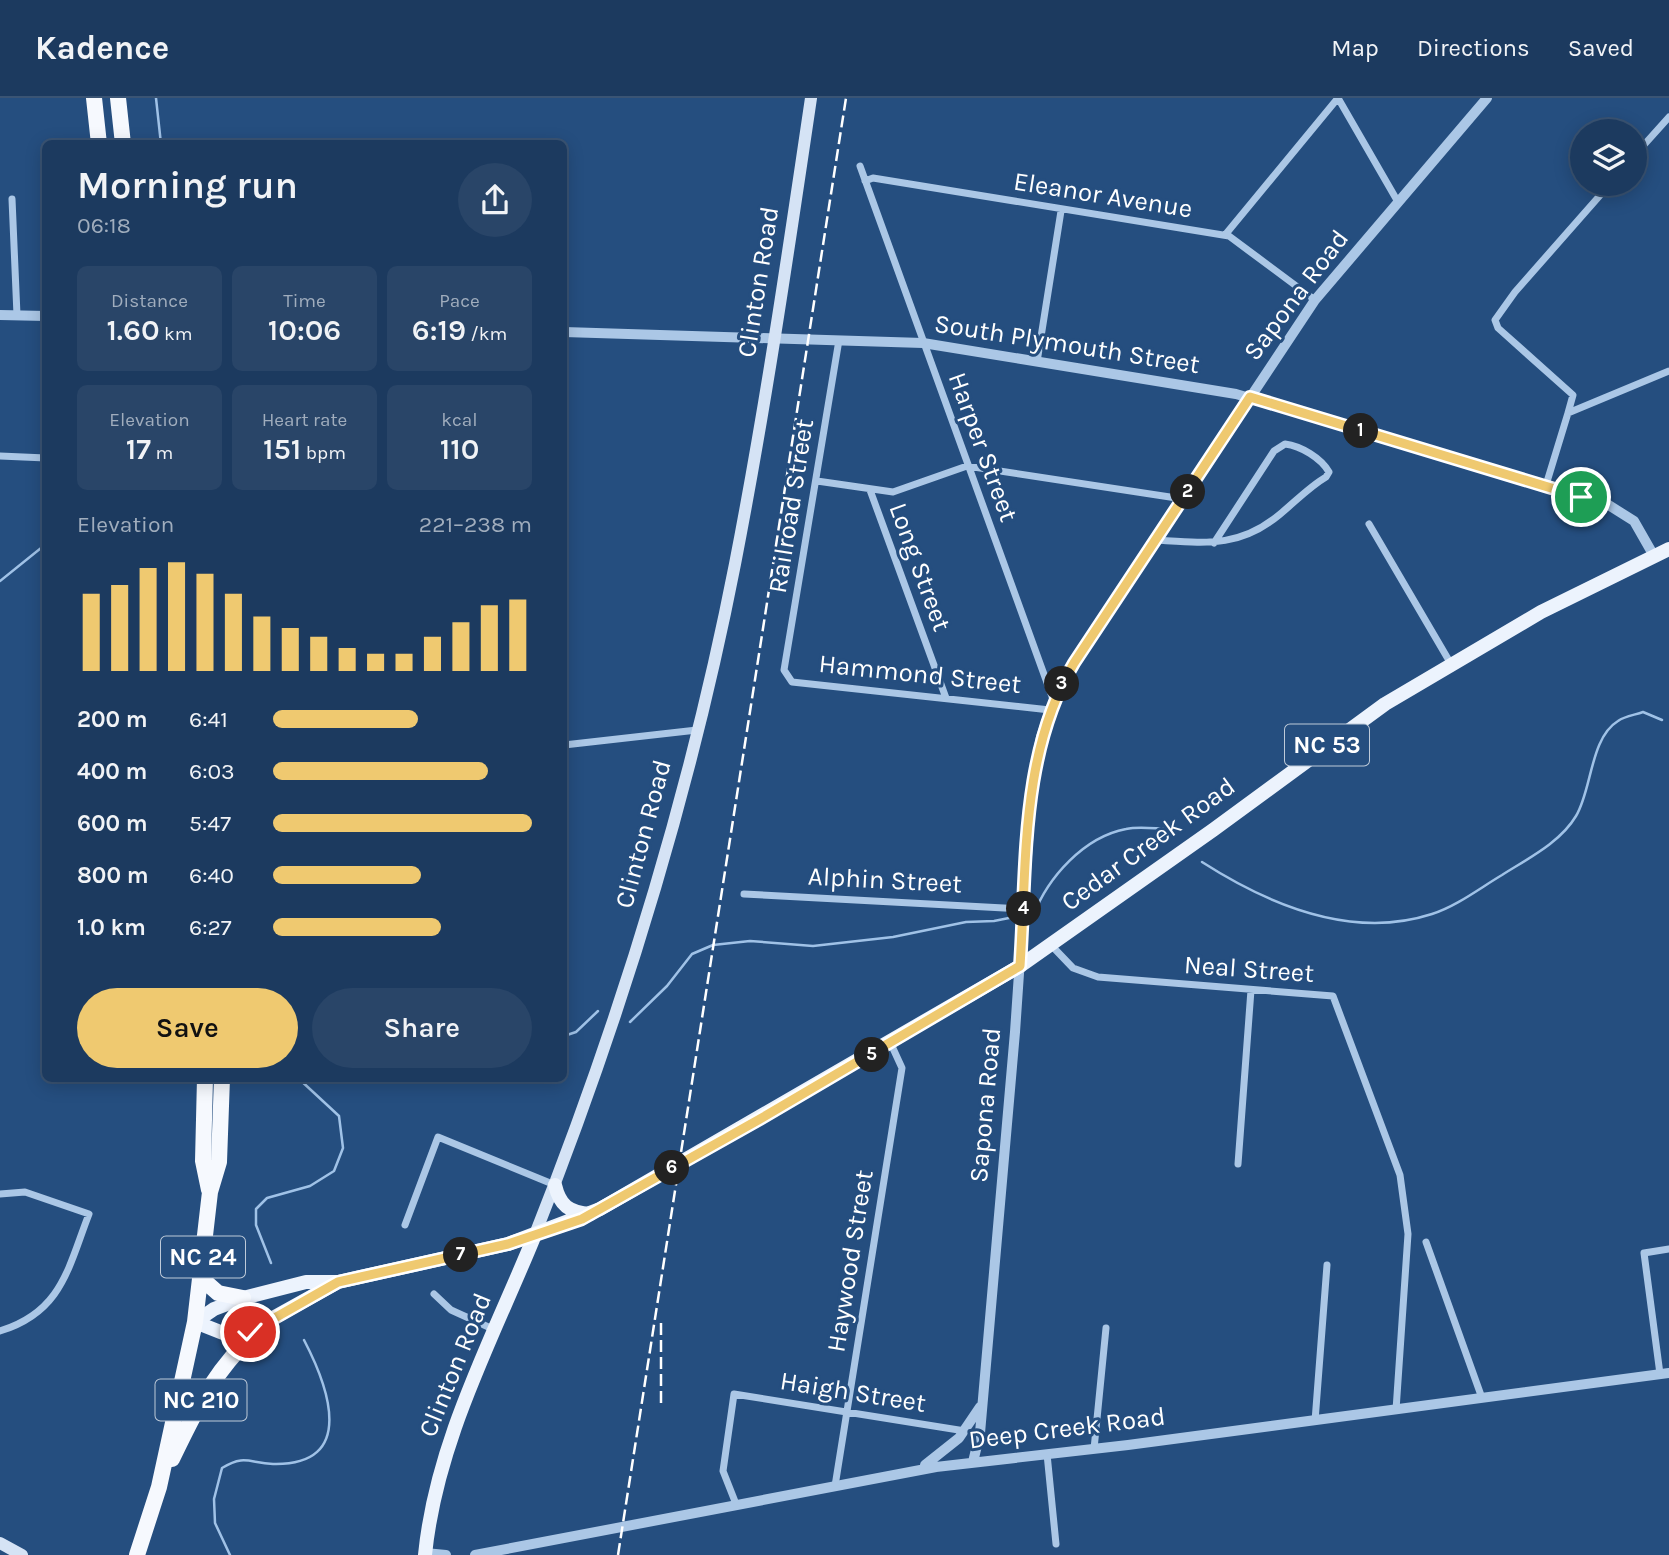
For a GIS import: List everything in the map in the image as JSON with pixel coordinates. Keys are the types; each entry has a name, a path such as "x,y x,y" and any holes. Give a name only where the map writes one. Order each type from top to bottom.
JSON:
{"highway":[{"path":"94,98 99,140"},
{"path":"118,98 123,140"},
{"name":"NC 24","path":"205,1082 204,1161 210,1192"},
{"name":"NC 24","path":"137,1555 159,1487 195,1322 210,1192 219,1162 222,1082"},
{"path":"201,1278 222,1294 243,1298"},
{"name":"NC 210","path":"159,1487 214,1378 235,1350 262,1326"}],"main road":[{"name":"Clinton Road","path":"425,1554 432,1504 443,1462 555,1185 632,963 696,730 734,566 775,338 811,98"},
{"name":"Cedar Creek Road","path":"338,1282 262,1326 234,1336 207,1329 195,1322 214,1309 243,1298 306,1282 338,1282 534,1237 590,1214 891,1044 1020,966 1213,831 1369,715 1451,664 1571,596 1669,549"},
{"path":"555,1185 558,1199 566,1208 590,1214"},
{"path":"0,1543 22,1555"}],"street":[{"path":"1225,235 1338,98 1398,202"},
{"name":"Sapona Road","path":"973,1462 982,1405 1020,966 1032,783 1041,737 1052,706 1074,663 1315,300 1487,98"},
{"path":"1647,142 1669,117"},
{"name":"Harper Street","path":"860,166 1052,706"},
{"name":"Eleanor Avenue","path":"865,181 873,178 1061,211 1225,235 1315,300"},
{"path":"1546,485 1573,395 1498,328 1495,320 1515,292 1599,196"},
{"path":"12,199 17,315"},
{"path":"1037,362 1061,211"},
{"path":"0,315 42,316"},
{"name":"South Plymouth Street","path":"567,332 923,343 1250,397 1546,485 1622,512 1634,521 1654,556"},
{"name":"Railroad Street","path":"786,677 784,670 839,341"},
{"path":"1568,413 1669,371"},
{"path":"1156,540 1214,543 1239,539 1277,517 1329,472 1298,446 1285,444 1274,451 1214,543"},
{"path":"0,456 42,458"},
{"path":"817,481 893,492 967,466 1183,499"},
{"name":"Long Street","path":"870,490 946,698"},
{"path":"1369,524 1451,664"},
{"name":"Hammond Street","path":"786,677 792,682 1052,706"},
{"path":"567,745 696,730"},
{"name":"Alphin Street","path":"744,894 1024,909"},
{"name":"Neal Street","path":"1050,944 1073,968 1098,977 1333,996 1400,1175 1408,1234 1396,1410"},
{"path":"1238,1164 1251,990"},
{"name":"Haywood Street","path":"835,1486 902,1068 891,1044"},
{"path":"405,1225 438,1137 555,1185"},
{"path":"0,1194 25,1192 89,1214 53,1299 29,1320 0,1331"},
{"path":"1426,1242 1482,1398"},
{"path":"1665,1374 1644,1253 1669,1249"},
{"path":"1315,1421 1327,1265"},
{"path":"434,1294 451,1310 495,1331"},
{"path":"1094,1449 1105,1328"},
{"name":"Deep Creek Road","path":"475,1555 736,1504 973,1462 1315,1421 1665,1374"},
{"name":"Haigh Street","path":"736,1504 723,1471 734,1394 965,1431"},
{"path":"915,1471 950,1448 982,1405"},
{"path":"1047,1454 1056,1544"},
{"path":"425,1554 446,1555"}],"waterway":[{"path":"156,98 161,140"},
{"path":"0,581 42,547"},
{"path":"1202,862 1255,892 1312,914 1372,923 1402,921 1432,914 1468,896 1532,856 1569,826 1581,805 1602,739 1618,721 1643,712 1662,720"},
{"path":"1033,916 1058,873 1096,840 1131,828 1171,829"},
{"path":"630,1022 667,986 692,954 713,945 750,941 813,946 893,937 966,922 1014,917"},
{"path":"567,1035 576,1032 598,1011"},
{"path":"271,1263 256,1225 256,1209 267,1198 310,1186 334,1171 343,1148 339,1116 302,1082"},
{"path":"230,1555 215,1523 214,1499 222,1468 242,1460 273,1464 300,1461 317,1452 326,1438 329,1420 327,1400 304,1340"}],"railway":[{"path":"618,1555 846,98"},
{"path":"661,1322 661,1403"}],"route":[{"path":"250,1332 338,1282 508,1244 582,1219 760,1119 1020,966 1032,783 1041,737 1054,702 1074,663 1250,397 1581,497"}]}
